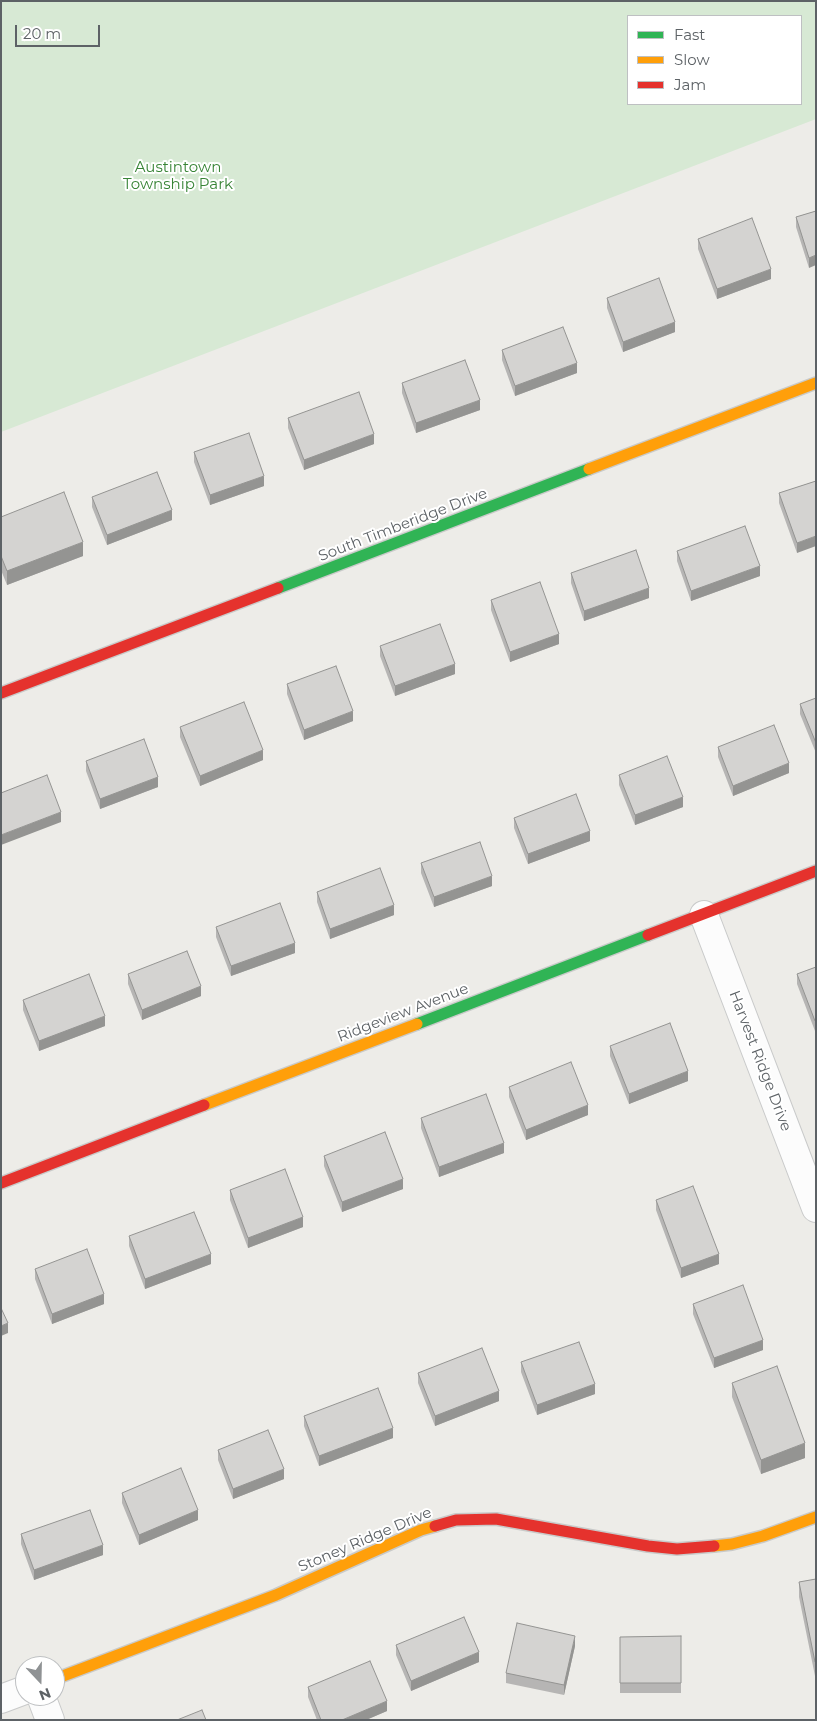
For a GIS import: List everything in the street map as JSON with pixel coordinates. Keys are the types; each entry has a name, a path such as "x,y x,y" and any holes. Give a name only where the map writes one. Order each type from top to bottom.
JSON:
{"street":[{"name":"South Timberidge Drive","path":"1,693 816,383"},
{"name":"Ridgeview Avenue","path":"1,1183 816,872"},
{"name":"Harvest Ridge Drive","path":"704,914 816,1208"},
{"name":"Stoney Ridge Drive","path":"65,1675 276,1595 421,1530 456,1520 496,1519 648,1546 677,1549 732,1544 764,1536 816,1517"},
{"path":"1,1699 15,1694"},
{"path":"45,1706 50,1720"}],"green space":[{"name":"Austintown Township Park","path":"1,1 816,1 816,119 1,432"}],"building":[{"path":"816,211 816,255 809,258 796,217"},
{"path":"752,218 771,269 717,289 698,239"},
{"path":"659,278 675,322 623,342 607,298"},
{"path":"563,327 577,363 515,386 502,350"},
{"path":"465,360 480,400 416,423 402,383"},
{"path":"359,392 374,434 304,460 288,418"},
{"path":"249,433 264,476 210,495 194,452"},
{"path":"157,472 172,510 107,535 92,497"},
{"path":"816,481 816,536 797,543 779,493"},
{"path":"64,492 83,542 7,571 1,556 1,517"},
{"path":"745,526 760,566 691,591 677,551"},
{"path":"636,550 649,588 584,611 571,573"},
{"path":"540,582 559,634 510,652 491,600"},
{"path":"440,624 455,664 395,686 380,646"},
{"path":"336,666 353,711 304,730 287,684"},
{"path":"816,698 816,743 800,704"},
{"path":"244,702 263,750 200,776 180,727"},
{"path":"774,725 789,763 733,786 718,747"},
{"path":"144,739 158,777 100,799 86,761"},
{"path":"667,756 683,797 635,815 619,775"},
{"path":"47,775 61,812 1,835 1,793"},
{"path":"576,794 590,831 528,854 514,818"},
{"path":"480,842 492,876 434,897 421,863"},
{"path":"380,868 394,905 330,929 317,892"},
{"path":"280,903 295,943 231,966 216,927"},
{"path":"187,951 201,986 142,1010 128,974"},
{"path":"816,967 816,1021 815,1021 797,974"},
{"path":"89,974 105,1016 39,1041 23,1000"},
{"path":"670,1023 688,1071 629,1094 610,1046"},
{"path":"571,1062 588,1105 526,1130 509,1087"},
{"path":"486,1094 504,1143 439,1167 421,1118"},
{"path":"385,1132 403,1179 342,1202 324,1156"},
{"path":"285,1169 303,1217 248,1238 230,1190"},
{"path":"693,1186 719,1254 681,1268 656,1200"},
{"path":"194,1212 211,1254 145,1279 129,1236"},
{"path":"87,1249 104,1294 52,1314 35,1269"},
{"path":"743,1285 763,1340 714,1358 693,1304"},
{"path":"1,1308 8,1323 1,1326"},
{"path":"579,1342 595,1384 537,1405 521,1362"},
{"path":"482,1348 499,1391 435,1416 418,1373"},
{"path":"777,1366 805,1443 761,1460 732,1383"},
{"path":"378,1388 393,1428 319,1456 304,1416"},
{"path":"268,1430 284,1469 233,1489 218,1450"},
{"path":"181,1468 198,1510 139,1535 122,1493"},
{"path":"90,1510 103,1545 34,1570 21,1534"},
{"path":"816,1579 816,1662 815,1662 799,1582"},
{"path":"464,1617 479,1652 411,1681 396,1645"},
{"path":"517,1623 575,1636 564,1685 506,1673"},
{"path":"681,1636 681,1683 620,1683 620,1637"},
{"path":"370,1661 387,1701 342,1720 321,1720 308,1687"},
{"path":"202,1710 206,1720 177,1720"}],"traffic: fast":[{"path":"278,588 589,469"},
{"path":"417,1024 648,935"}],"traffic: slow":[{"path":"589,469 816,383"},
{"path":"204,1105 417,1024"},
{"path":"714,1546 732,1544 763,1536 816,1517"},
{"path":"65,1675 276,1595 421,1530 435,1526"}],"traffic: jam":[{"path":"1,693 278,588"},
{"path":"648,935 816,871"},
{"path":"1,1183 204,1105"},
{"path":"435,1526 456,1520 496,1519 648,1546 677,1549 714,1546"}]}
